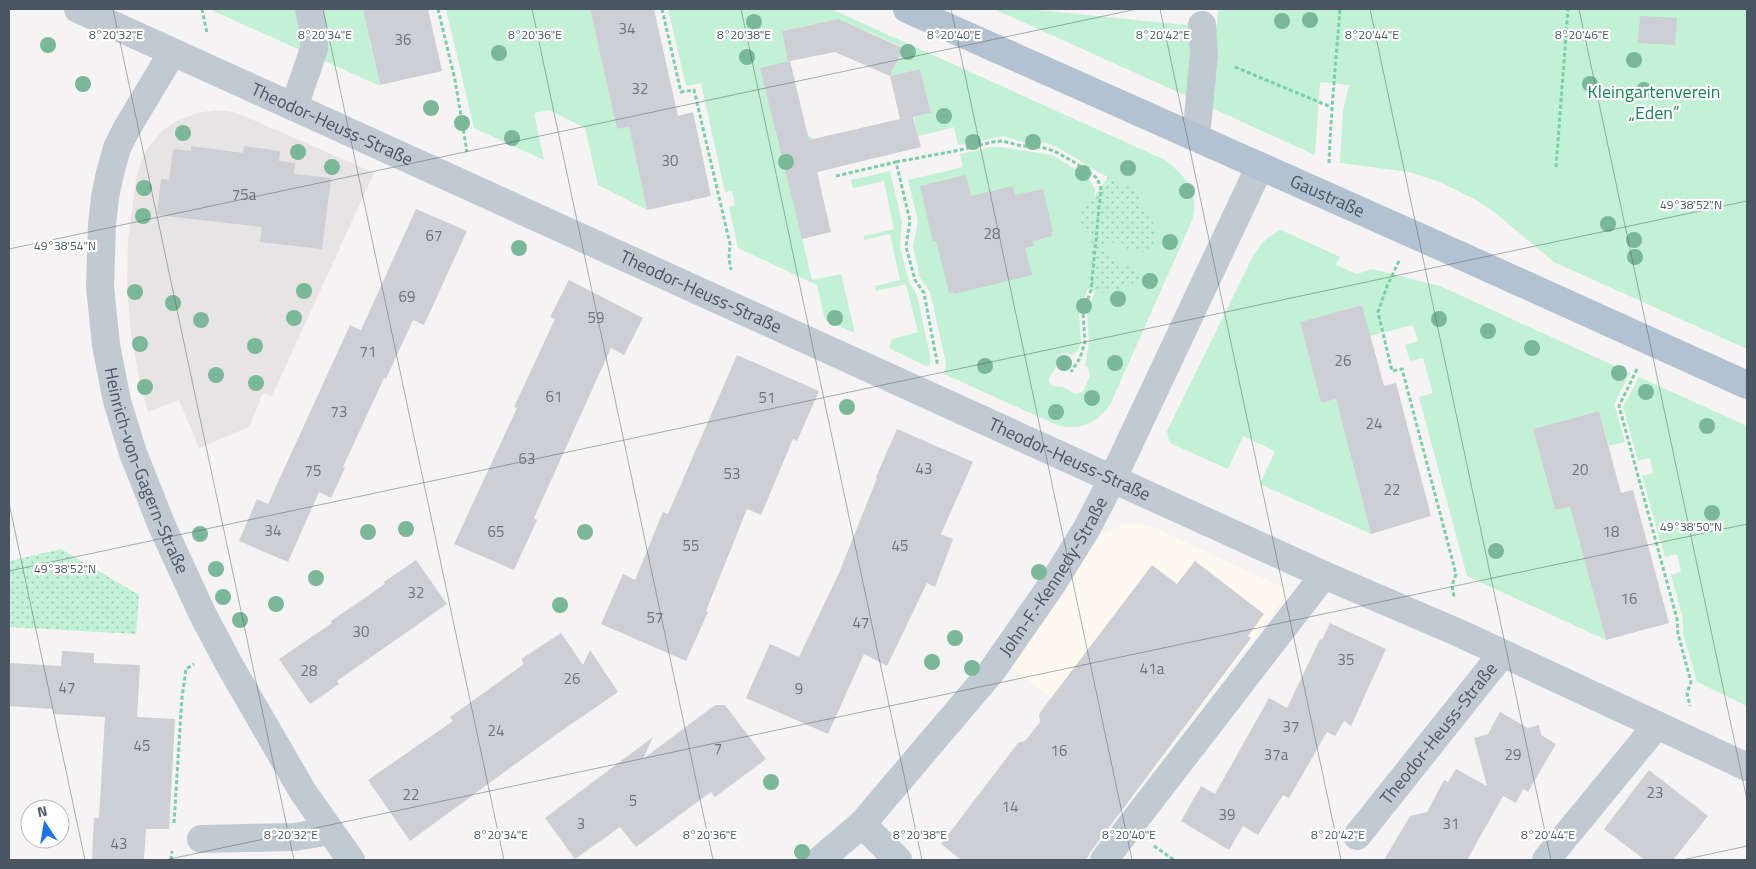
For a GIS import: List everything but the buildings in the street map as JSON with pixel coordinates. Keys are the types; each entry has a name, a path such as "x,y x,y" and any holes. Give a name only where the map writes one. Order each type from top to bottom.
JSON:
{"main road":[{"name":"Gaustraße","path":"907,9 1747,385"}],"street":[{"name":"Theodor-Heuss-Straße","path":"78,9 1324,574 1459,633 1747,767"},
{"path":"294,107 314,49 314,33 309,9"},
{"path":"1196,138 1204,54 1202,25"},
{"name":"Heinrich-von-Gagern-Straße","path":"172,53 117,148 105,197 100,286 106,345 117,401 133,453 162,526 202,613 302,792 351,860"},
{"name":"John-F.-Kennedy-Straße","path":"820,860 862,824 992,671 1053,583 1087,528 1113,478 1260,166"},
{"path":"1104,860 1324,574"},
{"name":"Theodor-Heuss-Straße","path":"1358,836 1502,654"},
{"path":"1546,860 1657,725"},
{"path":"862,824 898,860"},
{"path":"201,840 295,838 330,831"}],"path":[{"path":"438,9 455,80 474,189"},
{"path":"662,9 681,92 694,90 730,244 729,259 740,310"},
{"path":"1327,196 1331,107 1340,9"},
{"path":"1556,167 1568,9"},
{"path":"1204,54 1331,107"},
{"path":"836,176 992,142 1002,142 1022,146 1041,146 1074,162 1097,178 1101,188 1091,290 1083,313 1085,342 1080,358 1070,372"},
{"path":"896,162 910,221 906,247 915,280 924,293 938,362 927,394"},
{"path":"1393,274 1378,312 1392,371 1402,369 1456,574 1452,585 1459,633"},
{"path":"1650,342 1619,406 1677,619 1678,634 1691,682 1687,693 1698,744"},
{"path":"173,832 182,697 186,669 221,649"},
{"path":"171,860 172,851"}],"shaded area":[{"path":"215,110 233,112 251,119 374,173 272,396 263,393 249,427 199,448 179,400 148,412 140,384 131,334 127,287 128,241 136,179 142,158 151,144 163,130 179,120 197,113"},
{"path":"1133,523 1156,528 1290,591 1150,774 1011,667 1093,546 1105,532"}],"green space":[{"path":"209,9 363,9 380,86"},
{"path":"446,9 590,9 617,129 629,127 647,210 598,185 585,128 549,110 534,113 544,160 474,128"},
{"path":"668,9 831,9 1165,160 1190,185 1194,198 1193,218 1110,405 1105,412 1086,424 1065,427 944,374 946,363 930,292 920,278 913,246 918,221 908,180 963,167 960,154 992,147 1052,155 1087,176 1095,189 1094,197 1108,177 1055,146 1042,142 1023,142 1004,136 958,145 954,127 918,136 914,117 931,113 920,69 890,76 903,47 847,23 834,51 827,21 782,31 788,62 761,68 778,143 808,136 814,138 822,164 817,173 788,180 812,280 841,274 855,333 825,320 817,285 738,248 729,207 735,205 732,191 725,192 701,83 686,86","holes":["1088,288 1095,291 1087,314 1089,342 1085,366 1088,368 1090,376 1083,392 1075,394 1063,387 1053,386 1049,382 1049,378 1055,369 1058,356 1062,353 1072,355 1078,351 1081,342 1079,314"]},
{"path":"994,9 1029,9 1195,26 1191,98"},
{"name":"Kleingartenverein „Eden“","path":"1218,9 1747,9 1747,349 1554,262 1493,211 1478,201 1440,182 1409,172 1340,163 1343,111 1349,85 1320,82 1315,155 1212,108 1209,25 1217,25"},
{"path":"890,171 902,222 900,247 909,282 917,295 931,361 928,367 889,348 892,339 918,332 906,284 876,291 875,286 900,280 890,234 864,240 864,236 894,229 884,181 853,188 851,180"},
{"path":"1108,177 1143,193 1138,204 1150,217 1155,236 1151,248 1139,253 1114,242 1105,248 1110,257 1139,271 1141,277 1129,286 1099,293 1088,288 1090,234 1087,229 1077,227 1080,207 1094,199"},
{"path":"1281,230 1340,257 1336,265 1357,274 1372,269 1440,286 1630,373 1614,404 1625,442 1609,446 1599,411 1533,429 1555,510 1570,507 1606,640 1467,576 1419,397 1433,393 1423,358 1410,361 1405,345 1418,341 1413,325 1370,336 1362,305 1300,322 1321,403 1336,399 1371,534 1260,484 1275,451 1243,436 1228,469 1169,441 1167,431 1253,256 1265,241"},
{"path":"1639,377 1747,426 1747,706 1697,682 1683,633 1683,619 1671,575 1681,572 1677,554 1665,557 1642,476 1653,473 1650,458 1638,461 1623,407"},
{"path":"61,549 139,595 136,634 9,627 9,561"}]}
